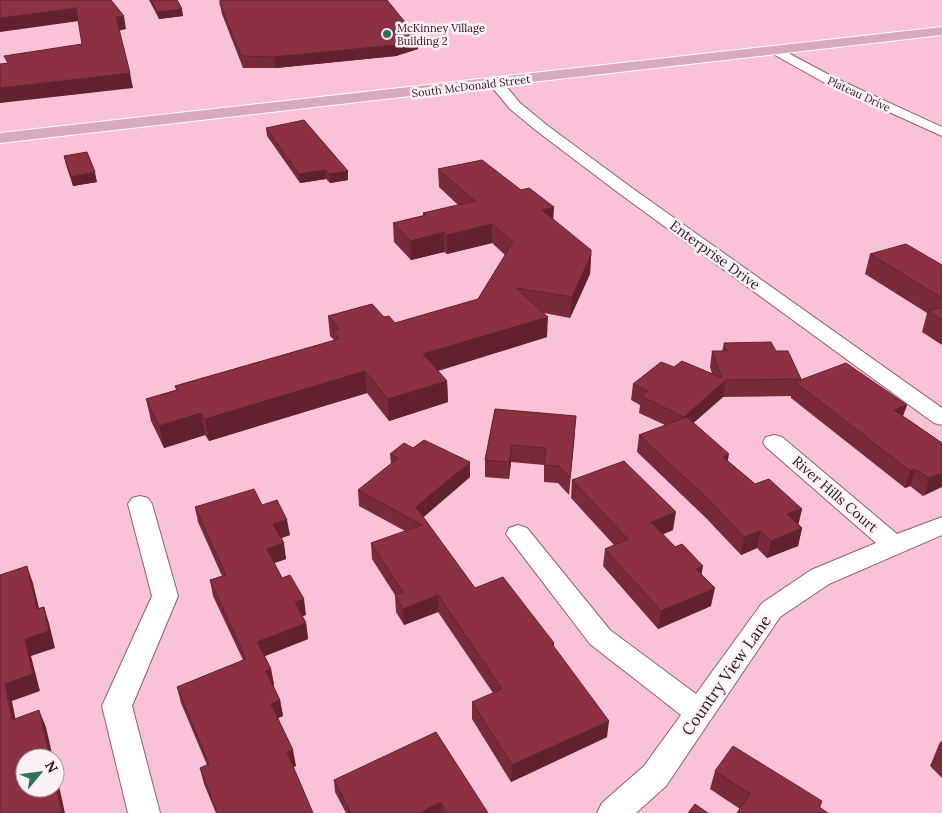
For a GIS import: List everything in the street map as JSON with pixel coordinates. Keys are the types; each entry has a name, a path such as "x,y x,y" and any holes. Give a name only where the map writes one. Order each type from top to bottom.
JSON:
{"main road":[{"name":"South McDonald Street","path":"0,138 942,31"}],"street":[{"name":"Plateau Drive","path":"777,51 829,80 942,132"},
{"name":"Enterprise Drive","path":"496,83 515,106 550,134 634,197 942,418"},
{"name":"River Hills Court","path":"774,442 895,546"},
{"path":"140,504 165,596 117,706 144,813"},
{"name":"Country View Lane","path":"612,813 655,776 772,610 820,577 942,525"},
{"path":"518,534 600,637 700,712"}],"building":[{"path":"0,0 111,0 124,16 116,17 130,73 0,88 0,64 8,63 4,56 82,44 76,8 0,18"},
{"path":"151,0 177,0 182,9 157,12"},
{"path":"220,0 387,0 418,38 395,45 274,57 241,56"},
{"path":"304,120 348,171 329,174 326,170 299,174 266,128"},
{"path":"87,152 95,172 71,177 64,156"},
{"path":"482,160 521,190 529,188 554,207 542,210 591,250 591,255 572,297 516,288 548,317 423,354 447,381 388,399 365,371 205,419 201,413 159,426 146,399 177,390 175,386 339,339 333,331 339,329 328,316 372,304 384,317 389,316 395,323 478,299 513,242 492,224 447,235 444,232 411,241 393,223 426,215 423,213 475,201 438,169"},
{"path":"906,244 942,265 942,298 870,254"},
{"path":"942,307 942,320 928,311"},
{"path":"771,342 776,351 788,351 801,379 726,380 684,417 641,396 648,391 633,384 661,362 674,367 682,361 722,378 712,351 727,351 724,343"},
{"path":"846,363 907,405 894,410 942,443 942,473 929,478 915,469 910,471 795,382"},
{"path":"495,409 576,416 570,478 559,466 544,465 546,448 512,445 509,462 485,460"},
{"path":"687,417 729,454 723,457 755,484 769,479 802,509 787,514 802,528 771,541 761,531 744,537 709,500 639,435"},
{"path":"424,440 470,462 416,507 475,588 503,577 554,643 552,644 609,721 512,765 472,702 502,689 438,595 403,609 395,595 403,592 371,543 422,525 358,490 398,458 390,454 404,443 413,448"},
{"path":"624,461 676,512 651,522 675,547 682,544 703,566 696,569 715,588 661,611 605,549 628,539 572,480"},
{"path":"254,489 262,505 277,500 287,520 273,524 284,543 267,549 282,578 290,575 304,599 295,602 306,623 257,642 271,669 266,671 280,700 271,704 293,750 287,752 313,813 217,813 200,768 209,764 177,687 246,659 210,580 226,575 195,507"},
{"path":"27,566 37,609 44,607 49,631 25,639 33,674 5,684 12,720 39,710 48,748 15,748 15,798 59,798 62,813 0,813 0,575"},
{"path":"436,732 488,813 447,813 441,802 419,813 351,813 334,780"},
{"path":"733,746 822,801 819,807 828,813 737,813 750,794 715,771"},
{"path":"695,804 708,813 688,813"}],"place":[{"name":"McKinney Village Building 2","path":"387,34"}]}
